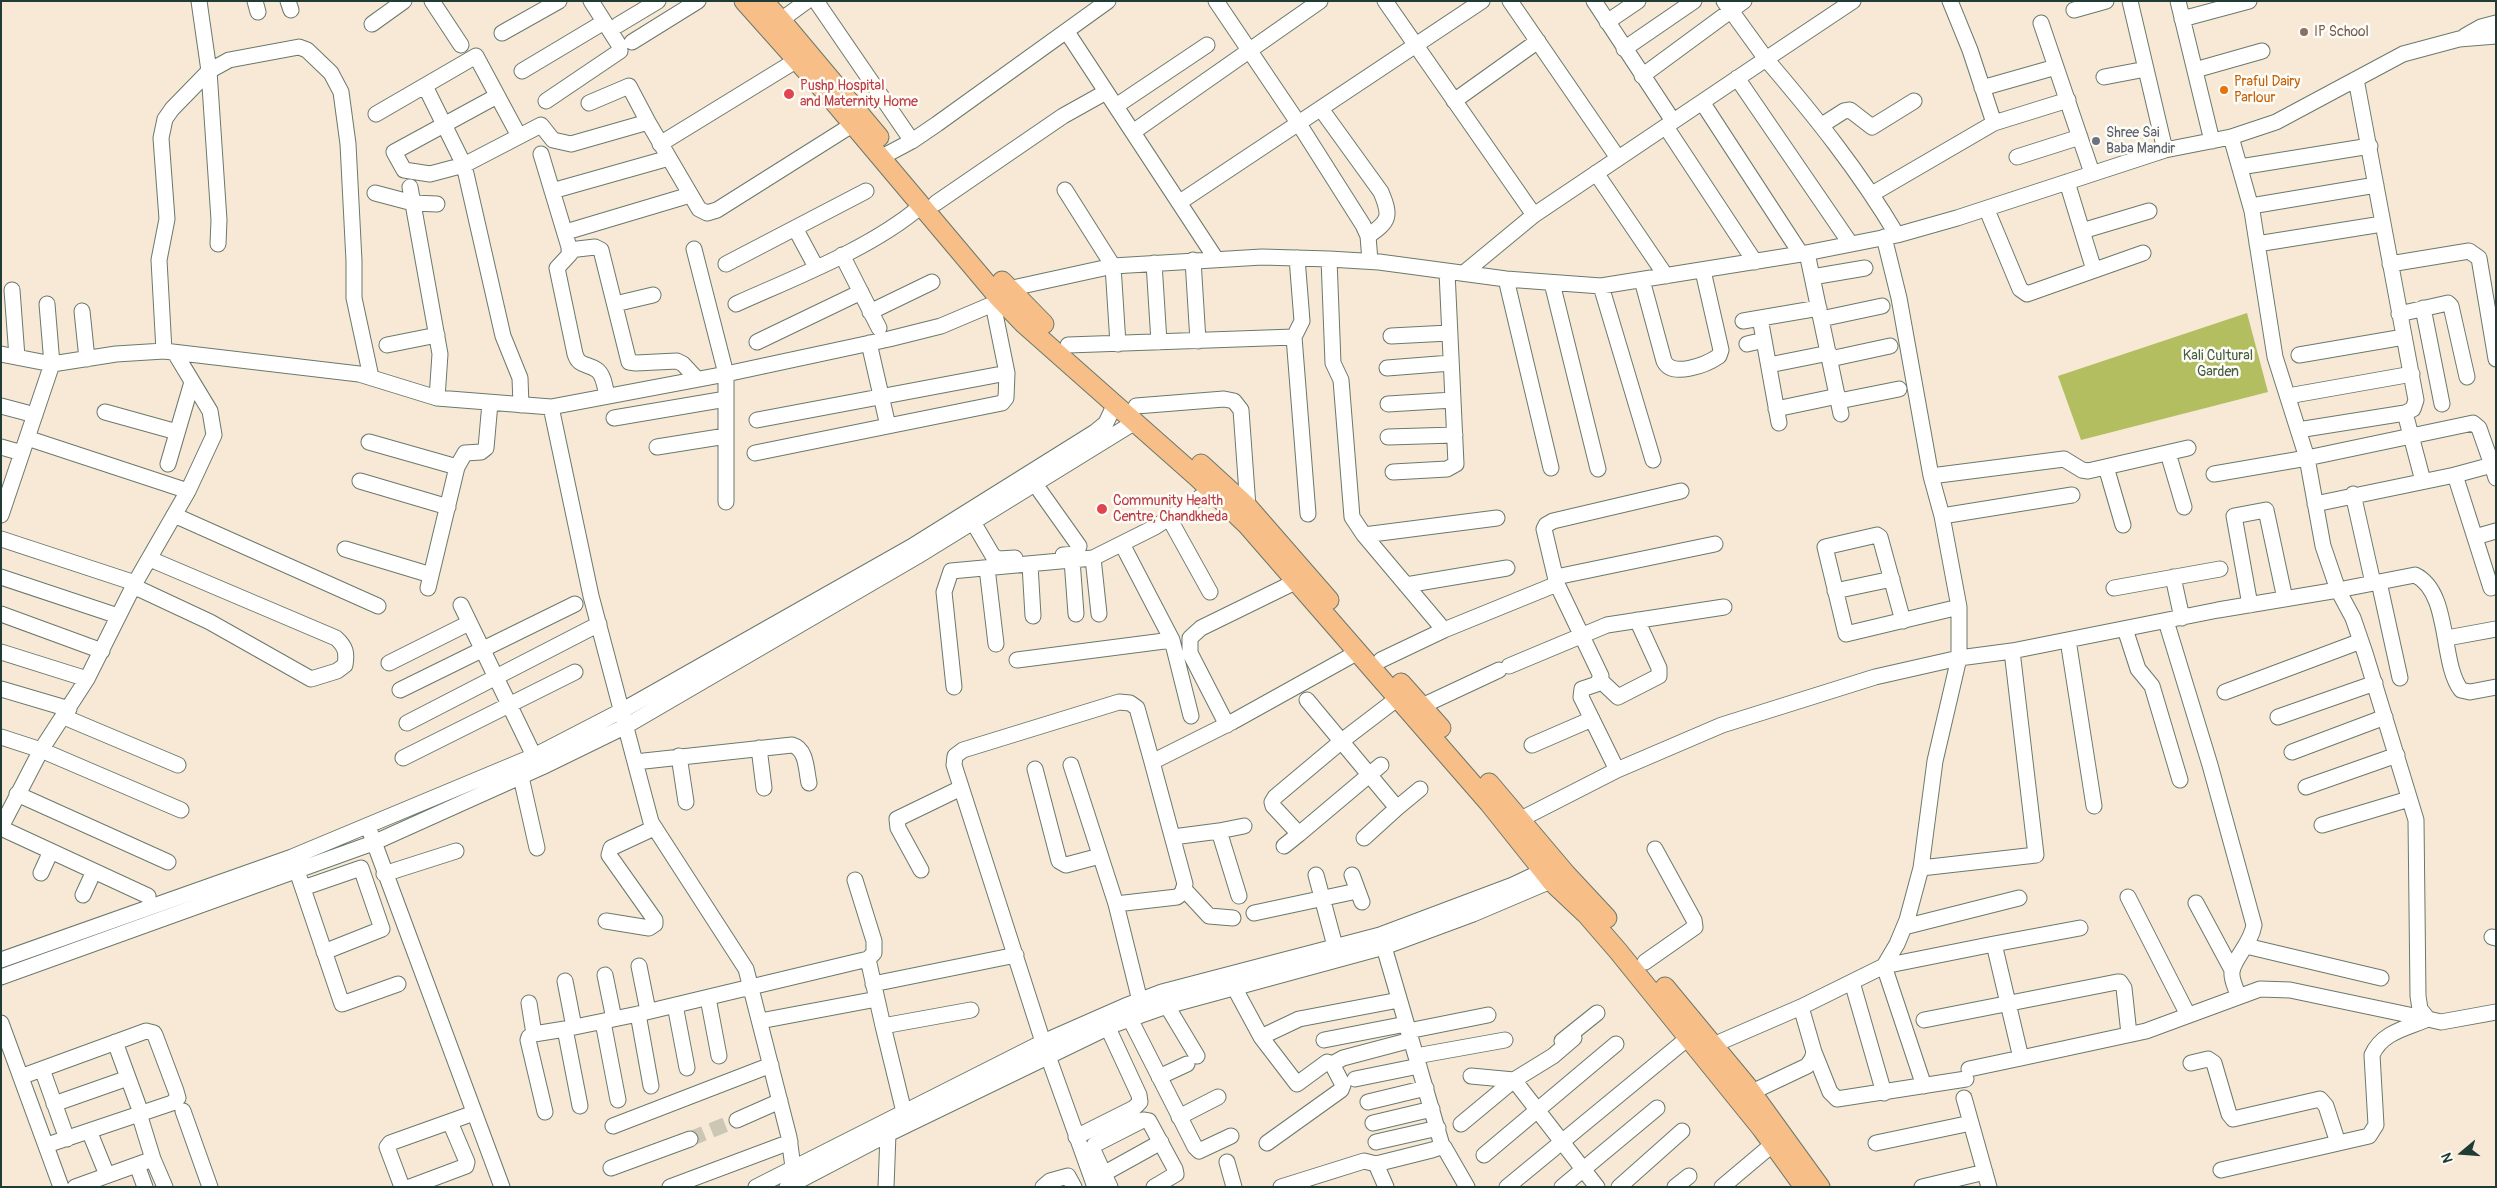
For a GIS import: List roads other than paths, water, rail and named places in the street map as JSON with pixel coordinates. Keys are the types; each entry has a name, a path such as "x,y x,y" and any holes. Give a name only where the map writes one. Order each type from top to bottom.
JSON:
{"main road":[{"path":"744,1 852,125 886,155"},
{"path":"762,1 781,20 886,155 929,204 1000,297 1024,324 1115,404 1135,414 1248,507 1521,820 1554,873 1586,914 1700,1045 1752,1092 1820,1187"},
{"path":"1000,297 1068,345 1248,526 1490,803 1554,873 1644,962 1700,1045 1804,1187"}],"street":[{"path":"199,1 209,71 218,244"},
{"path":"372,24 404,1"},
{"path":"432,1 462,46"},
{"path":"502,33 559,1"},
{"path":"546,101 620,51 611,24 591,1"},
{"path":"522,71 658,1"},
{"path":"816,1 912,141"},
{"path":"886,155 912,141 1108,1"},
{"path":"1216,1 1299,124 1368,236 1370,262"},
{"path":"1134,132 1320,1"},
{"path":"1385,1 1534,215"},
{"path":"1180,202 1482,1"},
{"path":"1510,1 1618,158"},
{"path":"1594,1 1755,262"},
{"path":"1607,22 1638,1"},
{"path":"1624,49 1694,1"},
{"path":"1642,76 1727,6 1744,1"},
{"path":"1465,272 1534,215 1853,1"},
{"path":"1950,1 1994,123"},
{"path":"2074,10 2106,1"},
{"path":"2130,1 2166,150"},
{"path":"2178,1 2212,141"},
{"path":"2182,18 2249,1"},
{"path":"632,42 691,3"},
{"path":"781,20 800,3"},
{"path":"1727,6 1766,59 1822,124 1872,194 1890,236 1899,298 1931,476 1942,516 1959,607 1960,658 1935,761 1921,868 1904,927 1897,944 1884,966 1924,1086"},
{"path":"2041,23 2092,173"},
{"path":"2459,39 2481,27 2496,23"},
{"path":"1067,32 1216,259"},
{"path":"1,354 52,364 116,354 169,352 371,377 437,398 551,407 726,374 869,344 941,326 1000,297 1113,266 1216,259 1329,259 1370,262 1447,272 1465,272 1506,279 1601,286 1704,271 1804,253 1890,236 1987,210 2092,173 2166,150 2231,137 2276,122 2403,54 2459,39 2496,36"},
{"path":"1454,101 1538,41"},
{"path":"1116,106 1207,46"},
{"path":"148,896 1,827 41,750 66,713 102,651 134,585 188,491 214,435 210,411 192,382 169,352 159,260 167,219 162,130 172,110 209,71 229,60 299,48 307,50 334,79 340,92 348,144 354,298 371,377"},
{"path":"2195,70 2262,51"},
{"path":"376,114 476,56 519,136"},
{"path":"660,144 797,60"},
{"path":"1982,88 2056,67"},
{"path":"2104,78 2146,69"},
{"path":"1737,78 1850,243"},
{"path":"2298,430 2413,410 2416,400 2356,79"},
{"path":"425,86 464,165 503,336 520,378 521,405"},
{"path":"589,103 629,86 690,195 699,209 707,213 717,210 852,125"},
{"path":"736,304 842,255 908,217 1063,116 1106,92"},
{"path":"497,96 394,152 404,170 430,174 464,165 541,124 553,140 571,144 648,122"},
{"path":"1872,194 1994,123 2068,100"},
{"path":"1702,102 1804,253 1812,277 1839,404"},
{"path":"1822,124 1844,111 1850,110 1872,127 1914,102"},
{"path":"1321,109 1381,192 1387,206 1388,216 1384,224 1368,236"},
{"path":"2017,157 2080,137"},
{"path":"2231,137 2251,206 2276,356 2307,458 2323,546 2338,590 2353,618 2361,641 2416,820 2418,996 2420,1008 2428,1019"},
{"path":"2240,166 2370,146"},
{"path":"541,154 566,232 570,254 557,268 575,354 577,361 597,370 602,376 606,396"},
{"path":"552,191 669,158"},
{"path":"1596,173 1666,276"},
{"path":"2067,182 2094,270"},
{"path":"2251,206 2376,185"},
{"path":"410,186 440,354 437,398"},
{"path":"1065,190 1113,266 1118,344"},
{"path":"726,264 866,191"},
{"path":"375,193 413,203 437,204"},
{"path":"566,232 690,195"},
{"path":"1987,210 2023,292 2027,294 2143,253"},
{"path":"2082,231 2150,211"},
{"path":"2257,244 2382,224"},
{"path":"795,228 816,267"},
{"path":"569,250 595,248 601,250 629,362 677,361 683,364 697,379"},
{"path":"694,249 726,374 726,502"},
{"path":"2390,264 2469,251 2475,253 2479,258 2496,359"},
{"path":"842,255 878,328"},
{"path":"1297,258 1302,322 1294,337 1308,514"},
{"path":"1329,259 1333,363 1335,371 1341,380 1352,517 1364,535 1444,630"},
{"path":"1193,260 1198,341"},
{"path":"1154,263 1159,342"},
{"path":"1812,277 1865,268"},
{"path":"1642,280 1664,361 1667,367 1673,370 1709,363 1719,356 1720,350 1704,271"},
{"path":"1393,472 1453,468 1456,464 1447,272"},
{"path":"1506,279 1551,468"},
{"path":"870,312 932,282"},
{"path":"1552,282 1598,469"},
{"path":"1601,286 1653,460"},
{"path":"12,290 18,357"},
{"path":"758,342 861,292"},
{"path":"615,304 654,296"},
{"path":"755,453 1002,403 1006,398 1007,373 1000,297"},
{"path":"2399,314 2448,303 2451,306 2467,377"},
{"path":"1,515 6,487 22,453 52,364 47,304"},
{"path":"1743,321 1882,306"},
{"path":"2423,308 2442,404"},
{"path":"82,311 87,359"},
{"path":"1760,318 1778,416 1839,404 1899,389"},
{"path":"1391,336 1449,333"},
{"path":"387,345 437,335"},
{"path":"1068,345 1294,337"},
{"path":"2299,355 2404,337"},
{"path":"1747,344 1764,340"},
{"path":"869,344 888,426"},
{"path":"1768,365 1890,346"},
{"path":"1387,368 1451,363"},
{"path":"757,420 1007,373"},
{"path":"2288,396 2412,374"},
{"path":"168,464 192,382"},
{"path":"614,418 726,399"},
{"path":"1,976 373,843 521,777 626,726 1035,484 1135,414 1224,399 1234,401 1241,410 1248,507"},
{"path":"1388,404 1453,400"},
{"path":"345,549 430,581 457,467 465,453 481,452 486,448 490,403"},
{"path":"1,960 292,857 368,827 534,756 622,710 911,547 1074,447 1106,423 1115,404"},
{"path":"1,406 35,414"},
{"path":"551,407 573,520 635,762 654,828 746,969 790,1142 791,1178"},
{"path":"105,412 177,432"},
{"path":"2405,412 2423,481"},
{"path":"2214,474 2307,458 2475,424 2494,472 2455,475 2353,494 2315,504"},
{"path":"1388,437 1455,435"},
{"path":"657,447 726,436"},
{"path":"27,438 188,491"},
{"path":"369,442 457,467"},
{"path":"1,447 22,453"},
{"path":"1931,476 2064,459 2082,470 2106,467 2188,448"},
{"path":"2168,453 2184,508"},
{"path":"2106,467 2123,525"},
{"path":"2455,475 2491,588"},
{"path":"360,481 448,507"},
{"path":"973,522 993,556 999,559 1076,554 1079,546 1035,484"},
{"path":"954,687 944,592 948,573 956,569 1030,565 1093,558 1169,518 1211,490"},
{"path":"1617,770 1580,693 1582,689 1597,684 1601,676 1556,581 1544,529 1546,524 1553,521 1682,491"},
{"path":"2353,494 2400,678"},
{"path":"1942,516 2072,495"},
{"path":"2250,605 2234,516 2266,510 2285,599"},
{"path":"174,515 378,606"},
{"path":"1169,518 1210,592"},
{"path":"1364,535 1497,518"},
{"path":"2474,537 2496,531"},
{"path":"1903,621 1882,540 1877,535 1825,547 1846,634 1903,621 1959,607"},
{"path":"1,539 134,585 210,622 311,679 337,671 345,665 346,654 344,645 336,638 150,559"},
{"path":"1122,544 1172,640 1191,716"},
{"path":"1381,660 1556,581 1715,544"},
{"path":"1093,558 1099,614"},
{"path":"1072,560 1076,614"},
{"path":"1030,565 1033,616"},
{"path":"987,568 996,644"},
{"path":"1406,585 1507,568"},
{"path":"2114,588 2220,569"},
{"path":"1521,820 1617,770 1722,725 1875,677 1960,658 2012,652 2166,621 2415,575 2425,580 2432,589 2447,638 2454,682 2461,690 2470,692 2496,687"},
{"path":"1,577 118,616"},
{"path":"2173,577 2182,618"},
{"path":"1835,590 1892,579"},
{"path":"1230,724 1190,652 1190,638 1201,628 1296,582"},
{"path":"400,690 575,604"},
{"path":"460,605 534,756"},
{"path":"1422,706 1504,668 1607,625 1724,607"},
{"path":"1,614 102,651"},
{"path":"1600,680 1618,697 1659,676 1659,668 1637,620"},
{"path":"2166,621 2210,765 2254,924 2252,937 2232,970"},
{"path":"389,663 469,623"},
{"path":"407,723 599,624"},
{"path":"2125,629 2138,669 2152,686 2180,780"},
{"path":"2447,638 2496,629"},
{"path":"1017,660 1172,640"},
{"path":"2068,640 2094,806"},
{"path":"2225,692 2361,641"},
{"path":"1,652 87,678"},
{"path":"1152,762 1230,724 1358,652"},
{"path":"1921,868 2036,855 2012,652"},
{"path":"403,758 575,672"},
{"path":"1212,683 1230,724"},
{"path":"2278,717 2375,683"},
{"path":"1,689 66,713 178,765"},
{"path":"1299,834 1273,806 1272,802 1343,740 1398,698"},
{"path":"1308,700 1343,740 1376,770 1397,808"},
{"path":"1100,1182 1076,1137 1046,1049 961,788 954,765 955,756 963,750 1119,702 1130,703 1137,708 1185,884 1184,889 1177,897 1116,904"},
{"path":"2292,752 2385,717"},
{"path":"1532,745 1592,718"},
{"path":"1,736 41,750 181,810"},
{"path":"635,762 792,745 798,747 803,753 809,784"},
{"path":"759,748 764,788"},
{"path":"2306,787 2397,755"},
{"path":"679,756 686,802"},
{"path":"1071,765 1116,904 1140,1001"},
{"path":"1035,769 1058,861 1066,865 1100,856"},
{"path":"1284,846 1376,770"},
{"path":"521,777 537,848"},
{"path":"921,870 898,828 897,819 961,788"},
{"path":"1364,838 1420,789"},
{"path":"18,794 168,862"},
{"path":"2322,825 2409,799"},
{"path":"1173,837 1244,826"},
{"path":"368,827 502,1187"},
{"path":"606,921 650,928 655,924 655,920 609,855 611,848 654,828"},
{"path":"1219,831 1240,896"},
{"path":"1644,962 1695,928 1694,920 1655,849"},
{"path":"41,873 51,851"},
{"path":"384,874 456,851"},
{"path":"303,888 361,868 382,929 324,952"},
{"path":"83,894 94,871"},
{"path":"297,871 342,1004 398,984"},
{"path":"756,1187 791,1178 888,1134 1046,1049 1140,1001 1170,989 1380,935 1554,873"},
{"path":"791,1178 904,1112 1046,1049 1167,1006 1384,948 1554,873"},
{"path":"1316,875 1335,946"},
{"path":"1254,913 1322,898 1360,896 1352,875"},
{"path":"544,1112 528,1040 534,1034 708,998 868,959 874,953 874,941 855,880"},
{"path":"1184,889 1209,916 1233,918"},
{"path":"2128,897 2188,1015"},
{"path":"1904,927 2019,898"},
{"path":"2196,903 2232,970 2232,979 2238,995"},
{"path":"1506,1187 1560,1142 1700,1045 1801,1006 1884,966 2080,928"},
{"path":"1994,944 2021,1058"},
{"path":"2246,946 2381,978"},
{"path":"1280,1187 1364,1161 1376,1164 1438,1148 1441,1142 1384,948"},
{"path":"873,984 1016,955"},
{"path":"868,959 904,1112"},
{"path":"639,966 651,1086"},
{"path":"606,975 608,1020 618,1100"},
{"path":"564,981 580,1106"},
{"path":"1852,982 1884,1093"},
{"path":"1924,1020 2120,982 2124,988 2129,1034"},
{"path":"1234,987 1261,1037 1297,1084 1327,1062 1332,1064 1409,1032"},
{"path":"1801,1006 1814,1052 1832,1097 1837,1099 1924,1086 2021,1058 2146,1031 2238,995 2260,989 2290,990 2441,1022 2496,1012"},
{"path":"708,998 719,1056"},
{"path":"760,1022 877,999"},
{"path":"1261,1037 1299,1019 1399,1000"},
{"path":"529,1002 534,1034"},
{"path":"675,1005 687,1068"},
{"path":"1159,1077 1192,1060 1167,1006"},
{"path":"883,1026 971,1010"},
{"path":"1460,1124 1597,1013"},
{"path":"1324,1040 1409,1032 1488,1015"},
{"path":"1130,1019 1179,1117 1199,1151 1231,1136"},
{"path":"2221,1170 2369,1136 2376,1125 2372,1055 2376,1047 2383,1038 2428,1019"},
{"path":"1,1023 22,1076 61,1187"},
{"path":"1076,1137 1134,1108 1140,1102 1139,1095 1108,1028"},
{"path":"22,1076 146,1031 154,1032 173,1082 178,1098 176,1101 141,1117 47,1145"},
{"path":"1470,1076 1514,1080 1553,1056 1574,1038"},
{"path":"1355,1079 1418,1061 1505,1040"},
{"path":"114,1042 165,1187"},
{"path":"1484,1155 1538,1112 1616,1044"},
{"path":"1,1049 52,1187"},
{"path":"1752,1092 1807,1066 1814,1052"},
{"path":"2191,1063 2208,1059 2214,1063 2229,1114 2233,1119 2320,1099 2326,1106 2338,1143"},
{"path":"1267,1143 1343,1088 1332,1064"},
{"path":"613,1126 771,1065"},
{"path":"42,1069 66,1139"},
{"path":"54,1104 128,1078"},
{"path":"1514,1080 1560,1142 1597,1187"},
{"path":"1368,1102 1426,1088"},
{"path":"1179,1117 1218,1098"},
{"path":"1922,1187 1987,1179 1964,1098"},
{"path":"737,1120 780,1101"},
{"path":"1562,1187 1657,1108"},
{"path":"1373,1123 1432,1109"},
{"path":"183,1110 210,1187"},
{"path":"402,1187 387,1147 390,1143 474,1113"},
{"path":"1100,1182 1093,1150 1094,1144 1143,1120 1149,1121 1176,1169 1176,1174 1154,1187"},
{"path":"410,1187 466,1166 467,1162 450,1122"},
{"path":"1876,1143 1971,1123"},
{"path":"1376,1142 1438,1128"},
{"path":"1619,1187 1682,1131"},
{"path":"886,1187 888,1134"},
{"path":"92,1138 108,1175"},
{"path":"611,1168 690,1139"},
{"path":"670,1187 790,1142"},
{"path":"1100,1182 1161,1142"},
{"path":"1722,1187 1773,1144"},
{"path":"1444,1146 1467,1187"},
{"path":"75,1187 154,1159"},
{"path":"1226,1162 1234,1187"},
{"path":"1376,1164 1386,1187"},
{"path":"136,1165 145,1187"},
{"path":"1042,1187 1050,1181 1068,1176 1074,1187"},
{"path":"1675,1187 1689,1176"}],"tunnel":[{"path":"690,1139 737,1120"}],"place":[{"name":"IP School","path":"2304,32"},
{"name":"Praful Dairy Parlour","path":"2224,90"},
{"name":"Pushp Hospital and Maternity Home","path":"789,94"},
{"name":"Shree Sai Baba Mandir","path":"2096,141"},
{"name":"Community Health Centre, Chandkheda","path":"1102,509"}],"park label":[{"name":"Kali Cultural Garden","path":"2218,364"}]}
